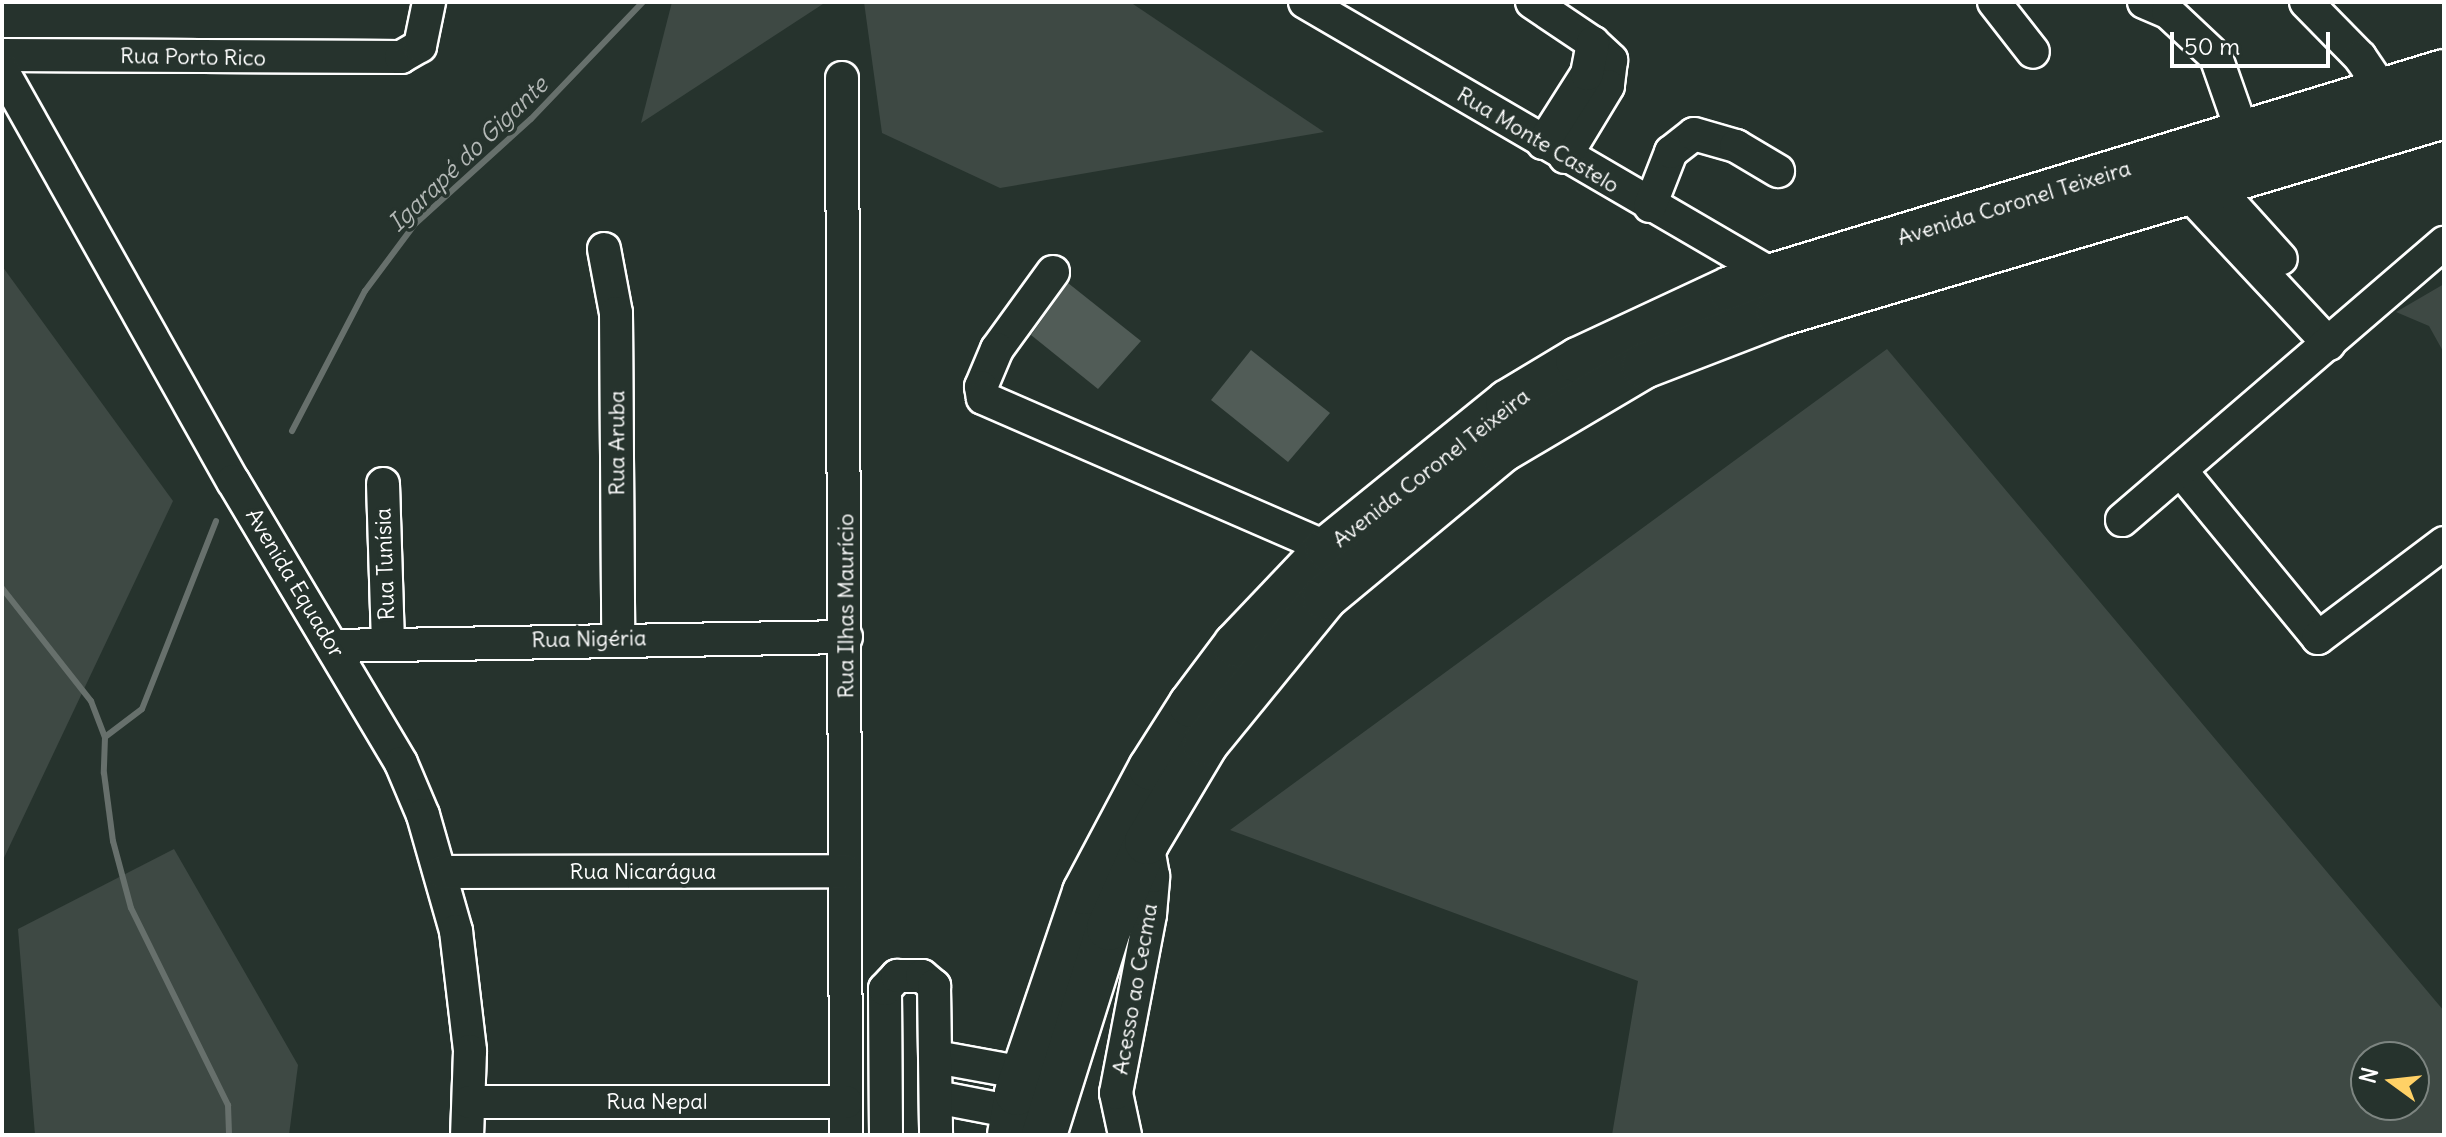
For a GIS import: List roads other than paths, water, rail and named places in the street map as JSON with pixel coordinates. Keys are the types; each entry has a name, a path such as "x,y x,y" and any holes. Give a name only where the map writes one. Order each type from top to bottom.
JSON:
{"highway":[{"name":"Avenida Coronel Teixeira","path":"1023,1114 1085,892 1151,768 1236,645 1328,548 1508,402 1631,333 1773,275 2444,72"},
{"name":"Avenida Coronel Teixeira","path":"1023,1114 1081,1005 1147,842 1230,709 1325,597 1384,543 1527,434 1644,366 1779,314 2444,116"}],"street":[{"name":"Rua Porto Rico","path":"2,55 401,57 420,46 429,2"},
{"name":"Rua Monte Castelo","path":"1305,2 1773,275"},
{"path":"1532,2 1593,43 1611,60 1612,72 1554,150"},
{"path":"1994,2 2033,52"},
{"path":"2144,2 2168,12 2216,57 2243,134"},
{"path":"2306,2 2360,57 2383,91"},
{"name":"Avenida Equador","path":"2,70 233,481 401,763 442,872 466,997 467,1135"},
{"name":"Rua Ilhas Maurício","path":"842,78 846,1135"},
{"path":"1650,206 1671,152 1694,134 1736,146 1778,171"},
{"path":"2202,190 2337,337"},
{"path":"2122,520 2444,243"},
{"name":"Rua Aruba","path":"604,249 616,313 618,638"},
{"path":"1053,272 997,349 981,387 983,398 1328,548"},
{"path":"2181,471 2318,638 2444,543"},
{"name":"Rua Tunísia","path":"383,484 388,643"},
{"name":"Rua Nigéria","path":"332,646 618,638 846,637"},
{"name":"Acesso ao Cecma","path":"1125,1135 1116,1093 1150,914 1153,876 1147,842"},
{"name":"Rua Nicarágua","path":"442,872 845,871"},
{"path":"886,1135 885,989 897,976 922,976 934,986 936,1135"},
{"path":"936,1057 1023,1114"},
{"path":"936,1097 1023,1114"},
{"name":"Rua Nepal","path":"469,1102 846,1102"}],"waterway":[{"name":"Igarapé do Gigante","path":"292,431 365,291 415,224 531,119 643,2"},
{"path":"105,737 142,709 216,521"},
{"path":"2,588 91,701 105,737 104,773 113,841 131,908 228,1105 229,1135"}]}
